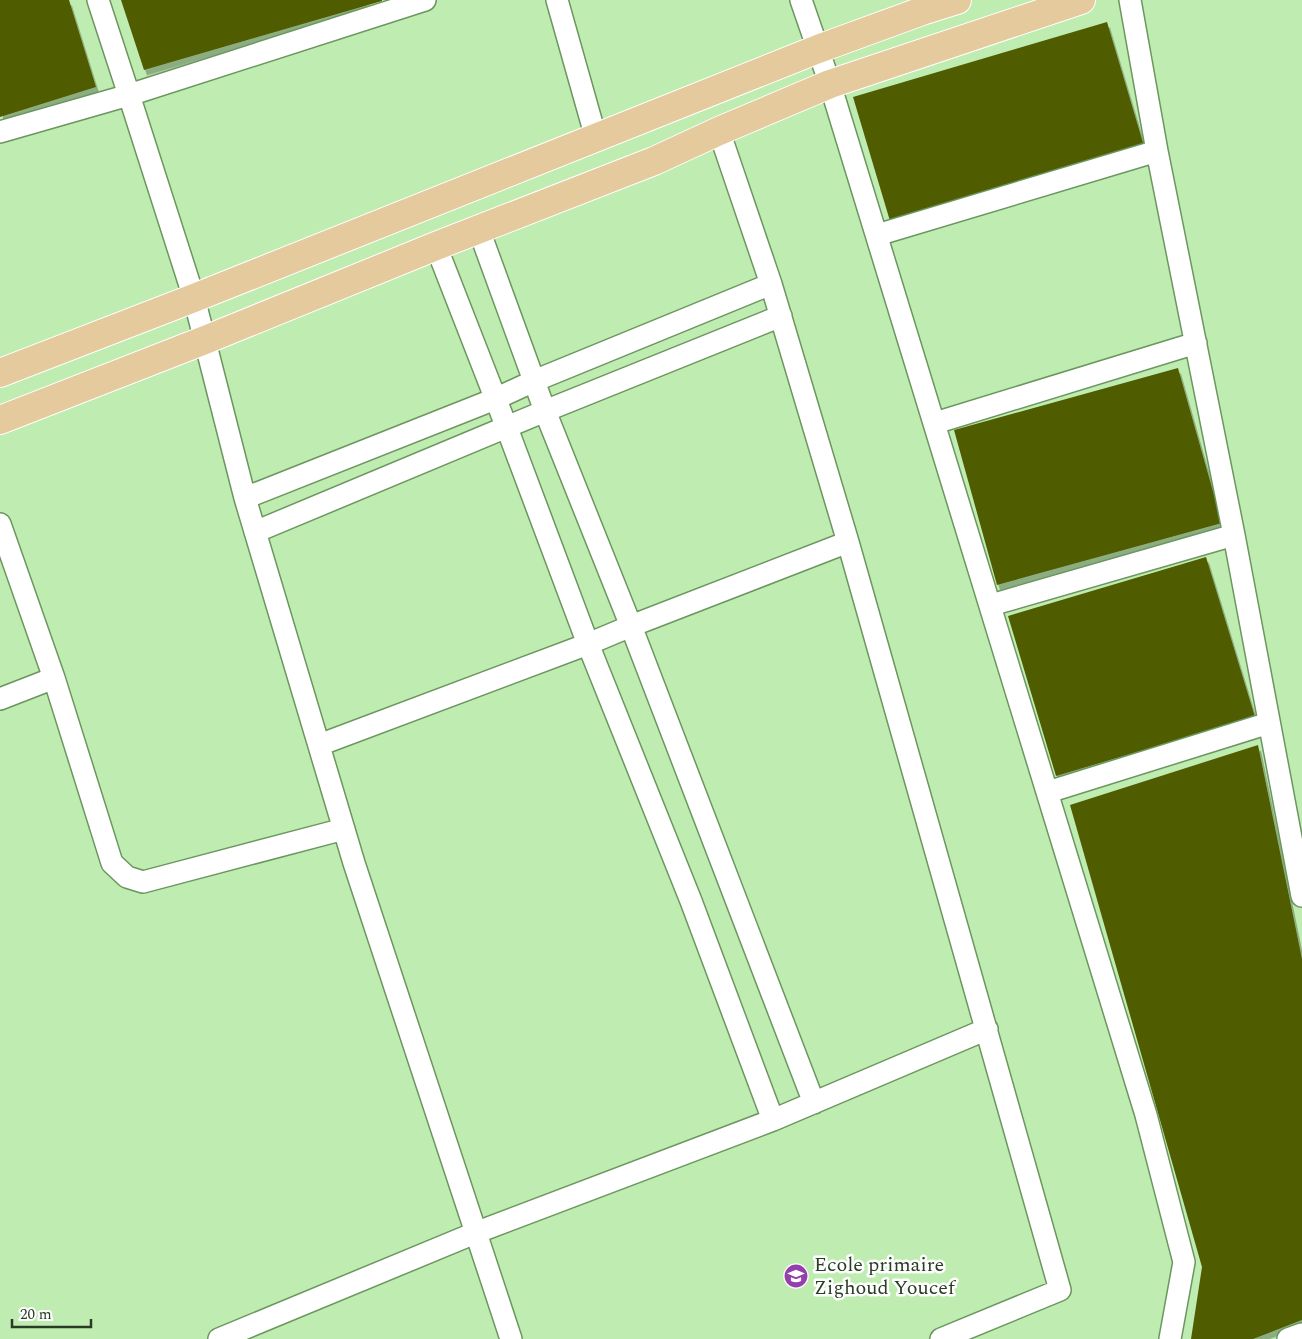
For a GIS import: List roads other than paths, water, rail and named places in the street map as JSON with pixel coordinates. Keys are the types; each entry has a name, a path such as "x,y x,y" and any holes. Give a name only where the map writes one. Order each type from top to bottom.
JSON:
{"main road":[{"path":"0,373 194,298 818,49 957,0"},
{"path":"0,420 654,160 830,84 1081,0"}],"street":[{"path":"98,0 194,298 245,498 354,863 511,1339"},
{"path":"0,132 130,95 425,0"},
{"path":"557,0 596,138"},
{"path":"801,0 830,84 935,422 1146,1114 1184,1262 1170,1339"},
{"path":"1130,0 1157,151 1234,535 1302,896"},
{"path":"719,131 771,284 848,542 1060,1290 941,1339"},
{"path":"877,235 1157,151"},
{"path":"479,230 545,412 631,626 814,1103"},
{"path":"436,246 588,644 691,901 773,1120"},
{"path":"245,498 495,399 534,381 771,284"},
{"path":"255,532 781,316"},
{"path":"935,422 1196,343"},
{"path":"0,524 54,678 112,864 127,877 143,882 344,829"},
{"path":"991,605 1234,535"},
{"path":"319,745 588,644 848,542"},
{"path":"0,699 54,678"},
{"path":"1048,792 1269,723"},
{"path":"218,1339 475,1233 773,1120 987,1029"},
{"path":"1288,1339 1302,1334"}],"place":[{"name":"Ecole primaire Zighoud Youcef","path":"796,1276"}]}
